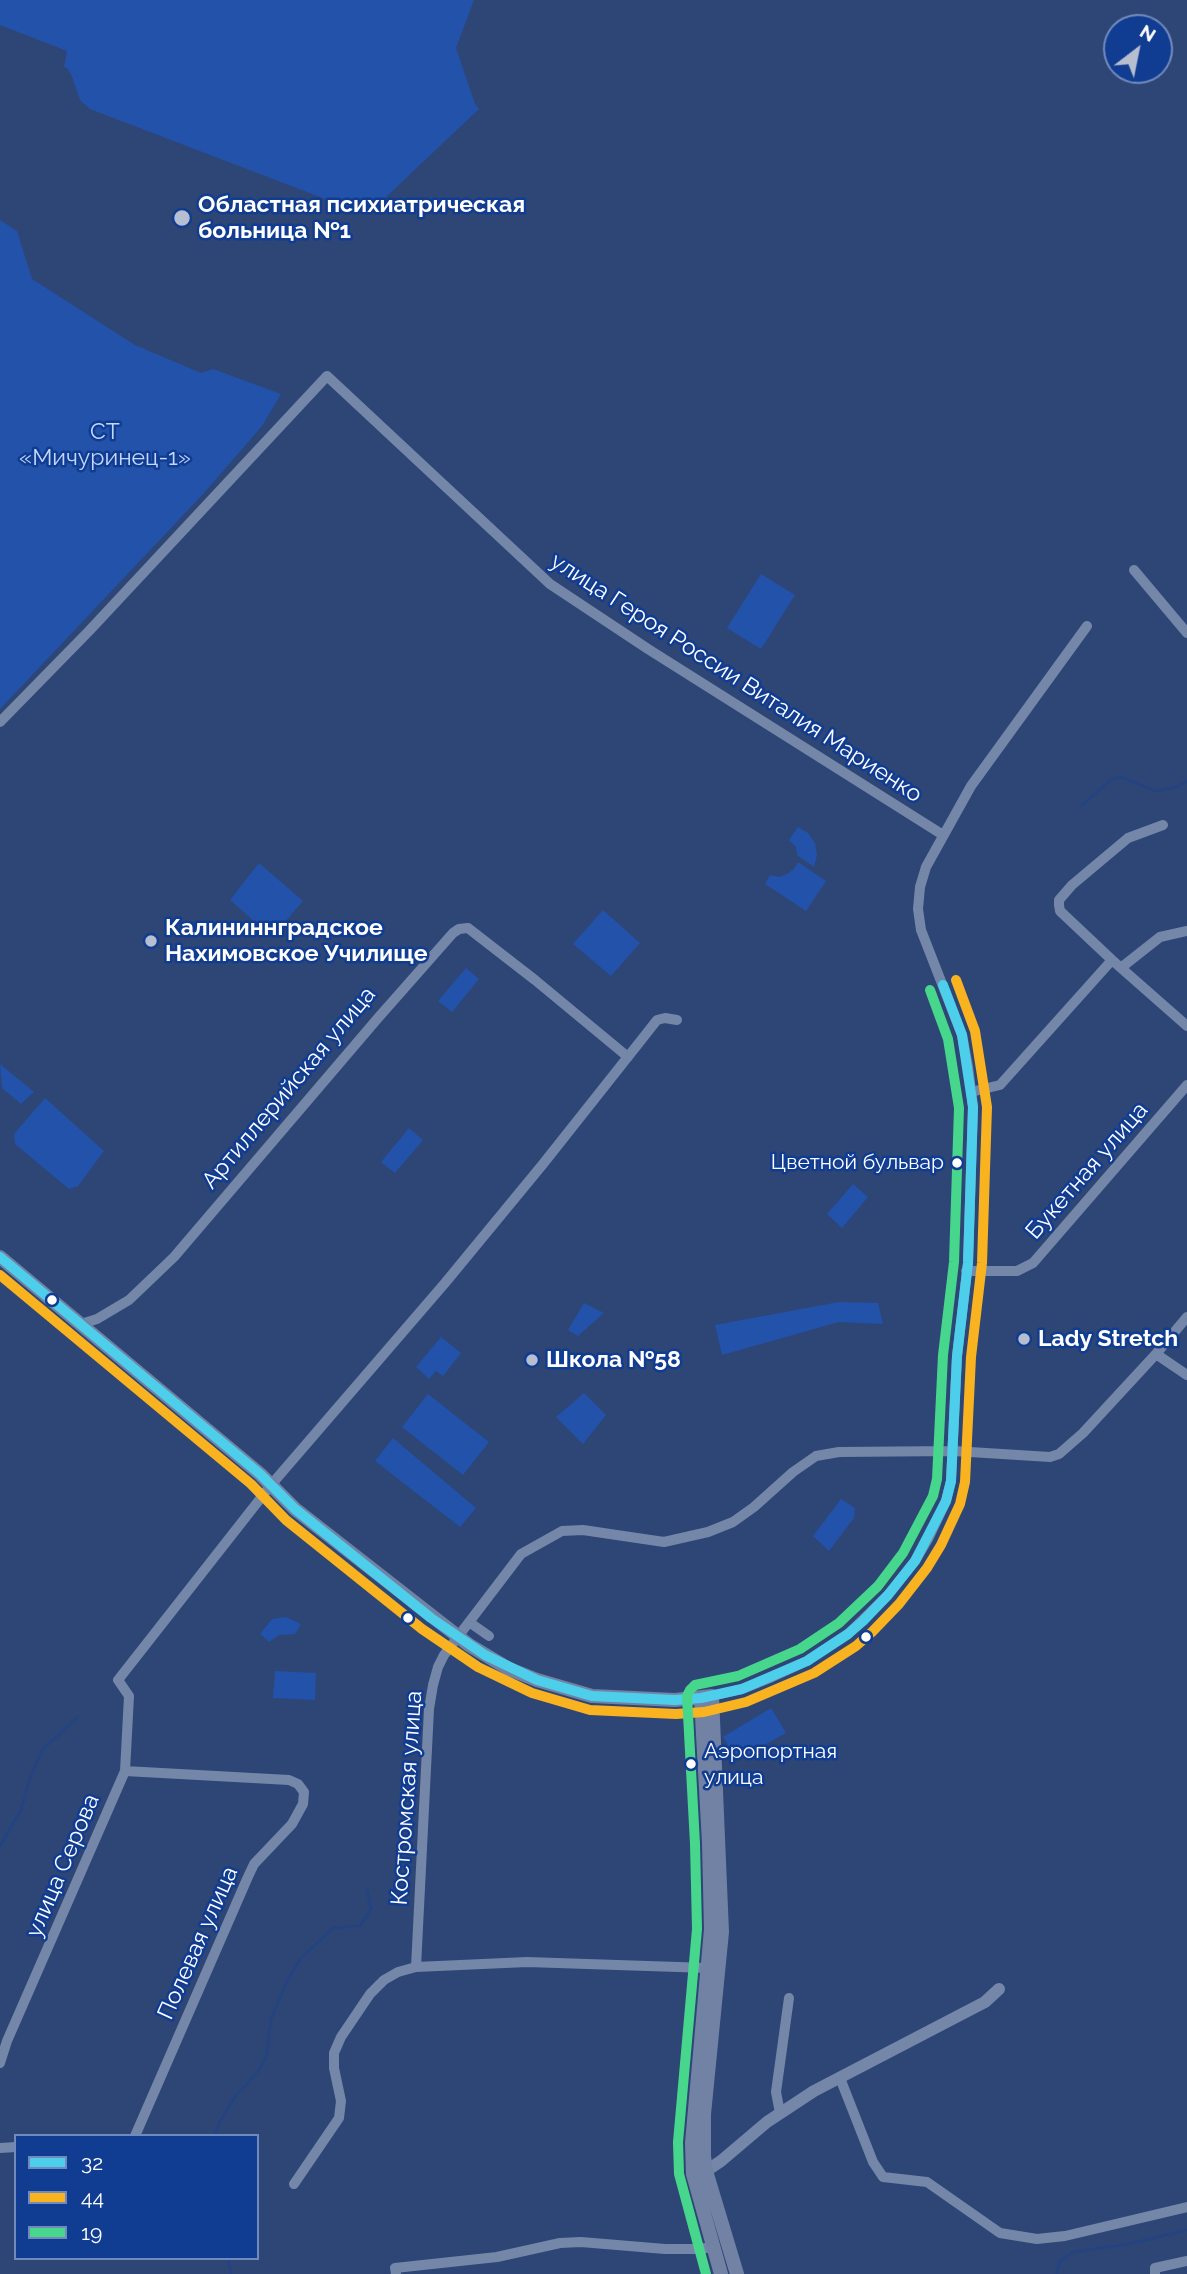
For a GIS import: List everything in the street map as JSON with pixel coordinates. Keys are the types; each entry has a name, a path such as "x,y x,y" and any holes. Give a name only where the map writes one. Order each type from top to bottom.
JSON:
{"main road":[{"path":"0,1257 295,1508 457,1637 509,1669 592,1696 671,1700 707,1697"},
{"path":"707,1697 711,1929 692,2143 700,2173 737,2274"},
{"path":"707,1697 722,1932 700,2173 712,2246 721,2274"}],"street":[{"name":"улица Героя России Виталия Мариенко","path":"0,722 89,631 327,376 550,584 943,835"},
{"path":"1134,569 1187,633"},
{"path":"707,1697 742,1689 772,1678 807,1661 848,1634 874,1610 915,1561 938,1520 951,1481 954,1451 957,1356 966,1271 973,1143 971,1092 962,1035 921,930 918,909 920,887 926,867 977,778 1087,626"},
{"path":"1163,825 1128,838 1110,853 1072,885 1059,900 1060,911 1187,1026"},
{"name":"Артиллерийская улица","path":"81,1324 97,1319 129,1300 174,1257 378,1018 459,929 468,928 628,1057"},
{"path":"1122,967 1160,937 1187,931"},
{"path":"971,1092 1000,1085 1112,960"},
{"path":"271,1485 445,1283 657,1020 677,1020"},
{"name":"Букетная улица","path":"966,1271 1017,1271 1033,1263 1187,1085"},
{"name":"Костромская улица","path":"416,1967 429,1709 438,1667 457,1637 521,1554 562,1531 583,1530 664,1542 690,1537 733,1522 793,1472 816,1457 847,1452 954,1451 1034,1457 1059,1454 1083,1433 1187,1317"},
{"path":"1156,1354 1187,1375"},
{"name":"улица Серова","path":"0,2063 7,2040 125,1770 129,1696 118,1680 271,1485"},
{"path":"469,1622 489,1636"},
{"name":"Полевая улица","path":"125,1770 289,1780 304,1791 303,1804 292,1824 254,1864 136,2134"},
{"path":"294,2184 339,2118 341,2101 334,2053 341,2037 370,1994 384,1980 398,1972 416,1967 527,1962 708,1968"},
{"path":"700,2173 780,2113 840,2078 985,2002 999,1989"},
{"path":"780,2113 776,2092 789,1998"},
{"path":"840,2078 873,2162 883,2177 927,2182 1000,2233 1037,2239 1065,2236 1187,2207"},
{"path":"395,2271 497,2257 560,2243 581,2242 665,2249 699,2249 712,2246"},
{"path":"1155,2274 1155,2269 1187,2261"}],"green space":[{"path":"0,0 474,0 456,48 479,109 367,215 90,109 80,100 71,74 64,67 67,51 0,25"},
{"name":"СТ «Мичуринец-1»","path":"0,220 17,231 32,279 135,345 201,373 213,369 281,394 262,426 204,493 0,709"},
{"path":"761,574 795,595 761,649 727,628"},
{"path":"798,827 808,833 815,843 817,855 814,867 797,855 796,847 789,840"},
{"path":"798,862 826,881 806,911 765,884 770,875 779,877 787,874"},
{"path":"259,863 303,901 272,937 230,900"},
{"path":"603,910 640,943 611,976 573,944"},
{"path":"466,968 479,979 452,1012 438,1001"},
{"path":"0,1064 34,1092 21,1104 2,1088"},
{"path":"45,1098 104,1151 78,1186 69,1189 15,1144 14,1134"},
{"path":"409,1128 423,1140 395,1173 381,1162"},
{"path":"853,1184 868,1197 842,1228 827,1214"},
{"path":"839,1302 878,1303 883,1324 839,1322 722,1355 715,1325"},
{"path":"584,1303 604,1313 578,1336 568,1330"},
{"path":"441,1337 461,1353 443,1376 436,1371 429,1379 416,1367"},
{"path":"584,1393 606,1415 583,1444 556,1417"},
{"path":"428,1394 489,1442 463,1475 402,1427"},
{"path":"393,1438 476,1508 460,1527 375,1461"},
{"path":"841,1499 855,1508 854,1518 829,1551 813,1536"},
{"path":"286,1617 301,1624 295,1634 279,1635 269,1642 260,1634 272,1619"},
{"path":"275,1671 316,1673 315,1700 273,1698"},
{"path":"771,1708 786,1733 737,1760 723,1737"}],"waterway":[{"path":"1081,806 1112,779 1122,777 1155,791 1176,787 1187,781"},
{"path":"0,1846 21,1810 30,1778 43,1749 78,1717"},
{"path":"216,2134 219,2123 235,2097 266,2058 271,2019 287,1981 301,1958 333,1928 360,1926 371,1909 367,1890"},
{"path":"1057,2274 1059,2262 1073,2252 1128,2244 1187,2230"},
{"path":"228,2260 231,2274"}],"transit line":[{"name":"44","path":"0,1275 251,1484 286,1520 422,1629 478,1667 532,1693 590,1710 676,1714 704,1712 746,1702 814,1673 856,1646 872,1632 899,1604 927,1568 960,1504 965,1482 971,1357 982,1263 987,1107 975,1031 956,980"},
{"name":"32","path":"0,1257 260,1474 295,1509 431,1618 485,1655 537,1680 592,1696 675,1700 701,1698 742,1689 807,1661 863,1621 915,1561 946,1501 951,1481 957,1356 968,1263 973,1107 962,1035 943,985"},
{"name":"19","path":"706,2274 679,2174 678,2142 697,1929 687,1696 695,1685 738,1676 800,1649 839,1623 878,1586 903,1553 933,1496 937,1479 943,1355 954,1262 959,1108 948,1039 930,990"}],"place":[{"name":"Областная психиатрическая больница №1","path":"182,218"},
{"name":"Калининнградское Нахимовское Училище","path":"151,941"},
{"name":"Цветной бульвар","path":"957,1163"},
{"name":"Lady Stretch","path":"1024,1339"},
{"name":"Школа №58","path":"532,1360"},
{"name":"Аэропортная улица","path":"691,1764"}]}
